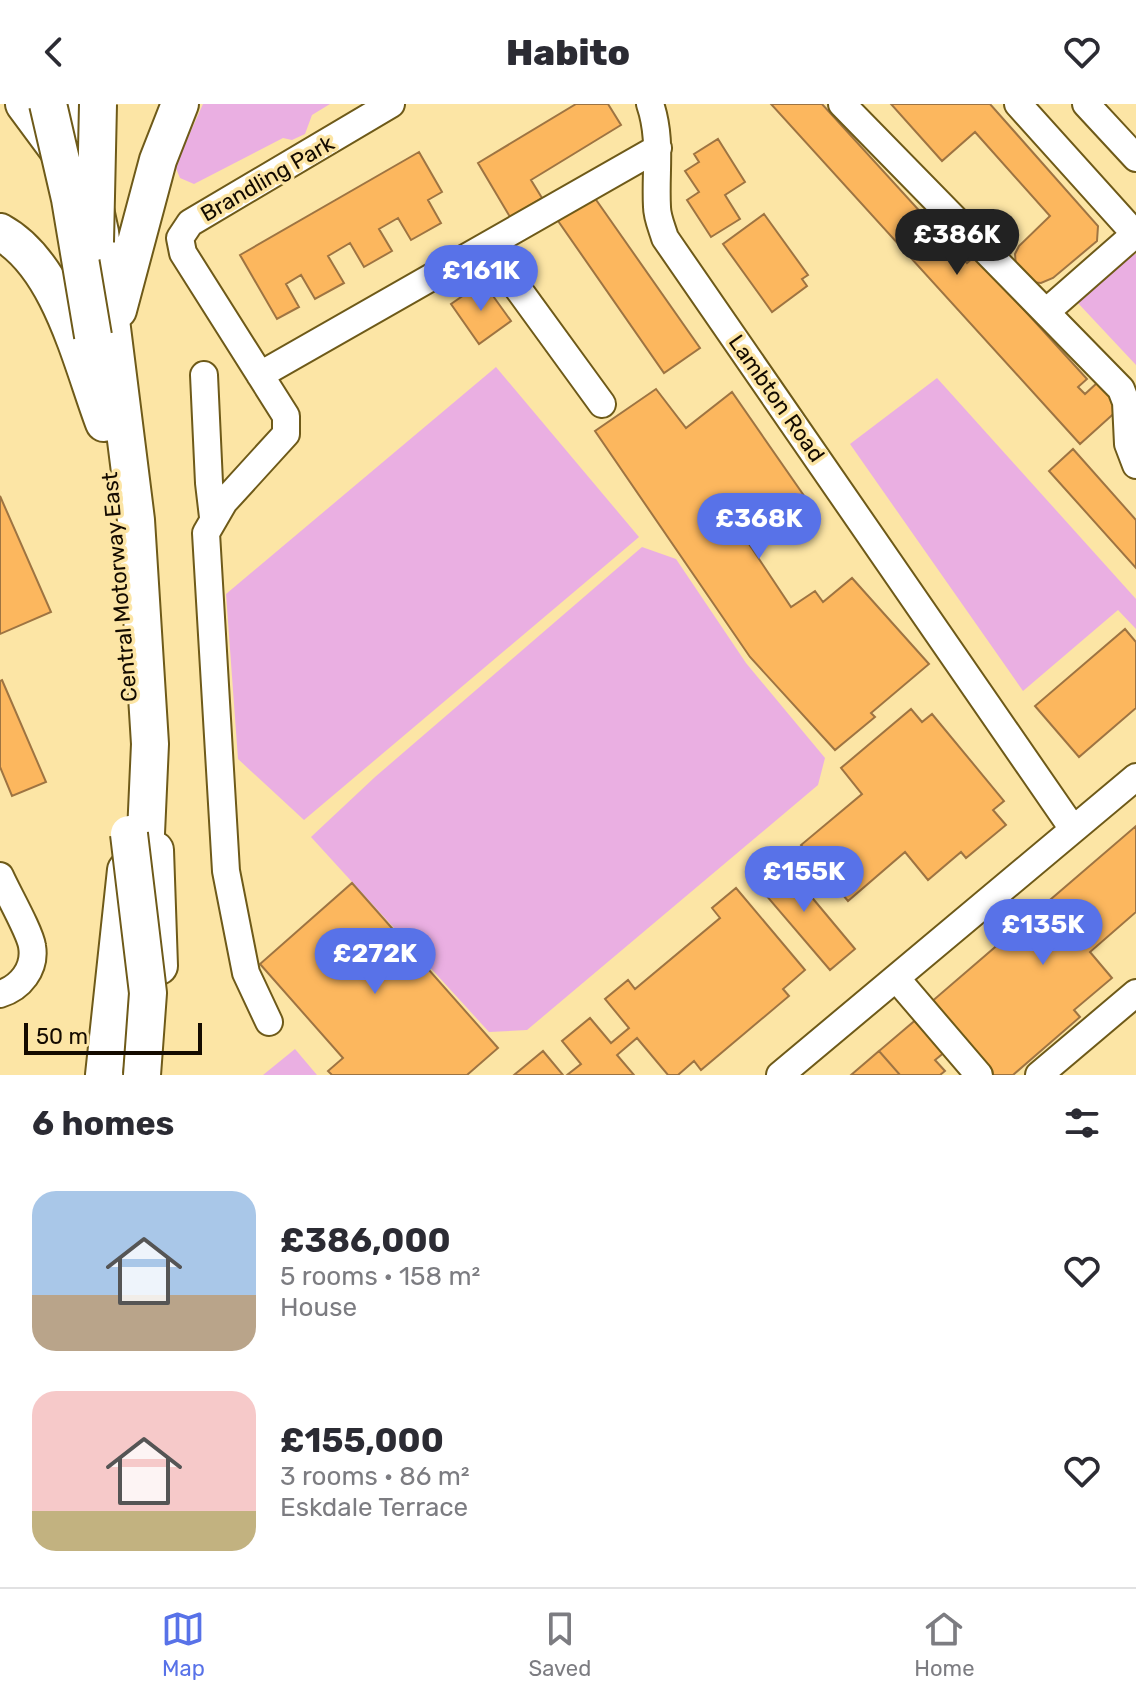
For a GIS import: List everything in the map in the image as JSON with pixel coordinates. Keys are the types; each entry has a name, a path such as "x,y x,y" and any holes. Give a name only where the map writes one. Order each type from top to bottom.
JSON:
{"highway":[{"path":"24,104 58,148 78,181 100,232"},
{"name":"Central Motorway East","path":"48,104 103,332 136,520 150,744 133,1075"},
{"name":"Central Motorway East","path":"72,104 100,232 104,423 117,540 129,712 129,834 104,1075"},
{"path":"98,104 103,332"},
{"path":"103,332 158,160 180,104"},
{"path":"0,232 14,240 37,264 56,292 104,423"},
{"path":"150,744 160,984 151,1075"},
{"path":"129,834 148,993 142,1075"}],"street":[{"name":"Brandling Park","path":"267,384 183,253 180,238 190,223 391,104"},
{"name":"Lambton Road","path":"650,104 656,121 658,148 656,210 665,238 1073,829"},
{"path":"842,104 1121,389 1127,410 1128,444 1136,465"},
{"path":"1018,104 1135,234 1046,312"},
{"path":"1086,104 1136,158"},
{"path":"269,1022 246,973 226,871 206,533 213,517 286,434 286,416 267,384 487,246 658,148"},
{"path":"487,246 602,404"},
{"path":"204,375 213,517"},
{"path":"790,1071 1136,777"},
{"path":"0,876 32,947 28,975 12,991 0,994"},
{"path":"896,978 979,1075"},
{"path":"1039,1075 1136,993"}],"shaded area":[{"path":"203,104 330,104 312,115 305,134 292,140 283,138 194,184 180,178 175,166"},
{"path":"1136,254 1136,365 1077,302 1126,256"},
{"path":"496,367 639,537 304,820 238,759 226,594"},
{"path":"937,378 1136,599 1136,629 1118,610 1023,691 850,444"},
{"path":"642,547 676,559 746,663 825,758 818,785 527,1030 489,1032 311,837 375,777"},
{"path":"295,1049 317,1075 263,1075"}],"building":[{"path":"576,104 608,104 621,125 531,180 542,198 510,217 478,163"},
{"path":"771,104 822,104 967,263 975,256 1087,379 1078,387 1085,394 1097,383 1120,408 1080,444"},
{"path":"891,104 990,104 1098,226 1097,241 1053,278 1041,283 1031,282 1016,267 1015,254 1019,246 1050,216 975,132 942,161"},
{"path":"718,139 745,182 725,195 740,219 711,237 687,200 699,192 685,171 699,162 694,154"},
{"path":"419,152 442,192 428,200 441,223 411,240 398,218 379,229 392,251 364,267 350,243 328,256 344,283 315,299 301,275 286,284 299,307 277,319 240,255"},
{"path":"592,194 700,348 664,373 556,218"},
{"path":"764,214 808,275 802,279 807,286 772,312 723,244"},
{"path":"483,282 511,321 479,344 451,304"},
{"path":"656,389 686,428 732,392 807,500 747,541 791,607 815,591 823,602 852,578 929,664 871,713 875,717 835,750 750,657 595,431"},
{"path":"1073,449 1136,520 1136,568 1049,471"},
{"path":"0,496 51,612 0,634"},
{"path":"1125,629 1136,642 1136,708 1079,757 1035,706"},
{"path":"2,680 46,782 12,796 0,767"},
{"path":"911,709 922,722 932,714 1004,801 993,810 1006,825 966,858 961,852 928,880 905,852 848,901 801,845 862,794 841,768"},
{"path":"1136,826 1136,912 1090,952 1112,978 1074,1010 1080,1017 1013,1075 991,1075 930,1003"},
{"path":"779,858 855,949 830,970 753,880"},
{"path":"352,883 498,1048 467,1075 332,1075 328,1071 343,1058 260,964"},
{"path":"736,888 805,970 783,989 789,996 701,1070 694,1061 678,1075 668,1075 637,1038 617,1055 634,1075 567,1075 581,1064 562,1041 590,1018 611,1043 629,1028 605,999 628,980 635,989 720,918 712,908"},
{"path":"918,1018 946,1051 935,1060 945,1071 940,1075 900,1075 879,1051"},
{"path":"543,1051 563,1075 514,1075"},
{"path":"879,1051 900,1075 851,1075"}]}
